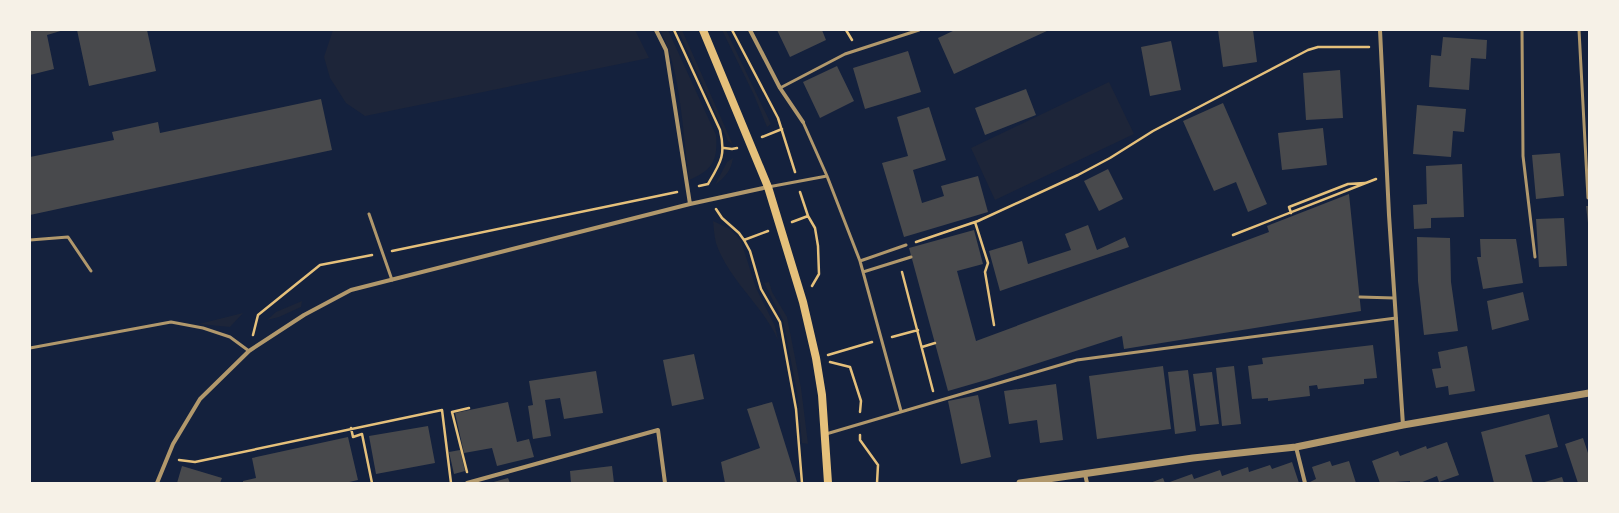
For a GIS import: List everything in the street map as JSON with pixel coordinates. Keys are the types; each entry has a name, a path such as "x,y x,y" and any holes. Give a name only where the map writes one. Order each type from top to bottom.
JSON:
{"main road":[{"path":"703,30 768,187 803,302 816,358 826,434 828,483"}],"street":[{"path":"656,30 666,50 690,204"},
{"path":"750,30 780,88 803,122"},
{"path":"1380,30 1394,298 1403,425"},
{"path":"157,483 173,444 200,399 249,351 304,315 351,290 690,204 768,187"},
{"path":"1020,483 1194,458 1296,447 1403,425 1589,393"},
{"path":"469,483 658,430 665,483"},
{"path":"1296,447 1305,483"},
{"path":"1085,474 1087,483"}],"lane":[{"path":"780,88 845,54 919,30"},
{"path":"1522,30 1523,156 1535,257"},
{"path":"1579,30 1588,198"},
{"path":"803,122 827,176 860,261 901,411"},
{"path":"768,187 827,176"},
{"path":"369,214 392,280"},
{"path":"30,240 68,237 91,271"},
{"path":"860,261 906,245"},
{"path":"863,272 911,257"},
{"path":"1360,297 1394,298"},
{"path":"826,434 1077,360 1396,318"},
{"path":"30,348 75,341 132,328 171,322 203,328 230,337 249,351"}],"path":[{"path":"249,351 258,316 320,265 654,198 708,184 720,164 724,148 720,130 674,30"},
{"path":"732,30 778,118 808,216 815,228 818,246 819,274 803,302"},
{"path":"846,30 852,41"},
{"path":"906,245 975,222 1078,175 1110,158 1153,131 1308,50 1318,47 1380,47"},
{"path":"1233,236 1387,175"},
{"path":"1291,213 1288,207 1348,184 1366,183"},
{"path":"711,199 722,218 739,233 744,240 750,251 761,289 780,322 796,410 802,483"},
{"path":"975,222 988,263 984,272 994,325"},
{"path":"899,260 936,401"},
{"path":"816,358 918,330"},
{"path":"922,347 935,343"},
{"path":"469,408 452,412 469,483"},
{"path":"167,457 195,462 442,410 451,483"},
{"path":"351,428 353,437 362,434 372,483"}],"shaded area":[{"path":"333,30 635,30 649,58 365,116 346,103 330,78 324,57"},
{"path":"660,30 668,30 716,135 715,158 709,168 689,180 677,83 673,64"},
{"path":"678,30 682,30 733,145 728,141"},
{"path":"722,30 726,30 771,124 767,127 754,95"},
{"path":"1109,82 1134,134 995,200 971,148"},
{"path":"733,158 731,167 727,173 715,185 727,162"},
{"path":"713,221 730,229 741,241 756,288 775,326 778,340 763,315 737,281 722,257 715,240"},
{"path":"769,282 772,292 787,317 801,388 808,444 802,443 797,392 783,320 764,283"},
{"path":"302,301 301,307 279,317 267,320 276,312"},
{"path":"243,313 230,327 199,324"}],"building":[{"path":"30,30 64,30 47,35 54,69 30,75"},
{"path":"77,30 147,30 156,71 89,86"},
{"path":"777,30 822,30 826,40 790,57"},
{"path":"955,30 1049,30 954,74 938,38"},
{"path":"1218,30 1253,30 1257,62 1223,67"},
{"path":"1443,37 1487,40 1486,59 1471,58 1469,90 1429,87 1431,55 1441,56"},
{"path":"1171,41 1181,90 1150,96 1141,47"},
{"path":"908,51 921,92 865,109 853,68"},
{"path":"837,66 854,101 820,118 803,82"},
{"path":"1340,70 1343,118 1306,120 1303,73"},
{"path":"1026,89 1036,115 985,135 975,108"},
{"path":"321,99 332,150 30,215 30,157 114,140 112,132 158,122 160,133"},
{"path":"1223,103 1267,204 1248,212 1236,182 1214,191 1183,121"},
{"path":"1417,105 1466,109 1464,132 1453,131 1451,157 1413,154"},
{"path":"929,107 946,160 913,170 922,203 944,196 941,186 978,176 988,212 904,237 882,163 908,156 897,117"},
{"path":"1323,128 1327,165 1282,170 1278,133"},
{"path":"1560,153 1564,196 1536,199 1532,155"},
{"path":"1462,164 1464,217 1431,218 1431,228 1414,229 1413,205 1427,204 1426,166"},
{"path":"1108,169 1123,199 1099,211 1084,181"},
{"path":"1349,194 1361,311 1124,349 1122,336 948,391 909,248 974,230 983,264 957,271 976,341 1269,232 1267,226"},
{"path":"1586,206 1589,206 1589,223 1588,223"},
{"path":"1564,218 1567,266 1539,267 1536,219"},
{"path":"1088,225 1097,250 1125,237 1129,247 1000,291 989,251 1022,241 1028,264 1071,250 1065,234"},
{"path":"1417,237 1450,238 1451,282 1458,331 1424,335 1418,281"},
{"path":"1480,239 1516,239 1523,283 1483,289 1477,257 1481,257"},
{"path":"1523,292 1529,320 1492,330 1487,301"},
{"path":"1373,345 1377,378 1364,379 1364,384 1318,389 1317,385 1309,386 1310,396 1268,401 1268,398 1252,399 1248,366 1263,364 1262,358"},
{"path":"1467,346 1475,391 1449,395 1448,386 1436,388 1432,369 1441,368 1438,352"},
{"path":"694,354 704,399 672,406 663,360"},
{"path":"1163,366 1171,429 1097,439 1089,376"},
{"path":"1234,366 1241,424 1222,426 1216,368"},
{"path":"1188,370 1196,431 1175,434 1168,372"},
{"path":"596,371 603,413 564,419 560,398 545,400 551,436 533,439 528,406 533,405 529,381"},
{"path":"1212,372 1219,424 1200,426 1193,374"},
{"path":"1056,384 1063,440 1040,443 1037,420 1009,424 1004,391"},
{"path":"978,395 991,457 961,464 948,401"},
{"path":"508,402 517,442 529,439 534,457 497,466 492,448 464,453 455,413"},
{"path":"772,402 797,482 725,483 721,462 760,448 747,409"},
{"path":"1549,414 1558,447 1525,455 1533,483 1494,483 1481,432"},
{"path":"428,426 435,463 376,474 369,436"},
{"path":"348,437 358,480 345,483 243,483 243,481 256,478 252,458"},
{"path":"1583,438 1589,456 1589,483 1578,483 1565,444"},
{"path":"1447,442 1459,475 1439,482 1437,476 1420,483 1410,483 1410,481 1380,483 1372,461 1398,451 1400,456 1426,446 1427,449"},
{"path":"460,450 465,471 454,474 449,452"},
{"path":"1330,461 1332,466 1349,461 1356,483 1308,483 1316,479 1312,467"},
{"path":"1292,462 1299,483 1167,483 1192,474 1194,479 1220,470 1222,476 1248,467 1249,472 1270,465 1272,469"},
{"path":"182,466 222,478 220,483 177,483"},
{"path":"612,466 614,483 571,483 570,471"},
{"path":"1562,477 1564,483 1541,483"},
{"path":"508,478 510,483 490,483"},
{"path":"1163,478 1165,483 1150,483"}]}
